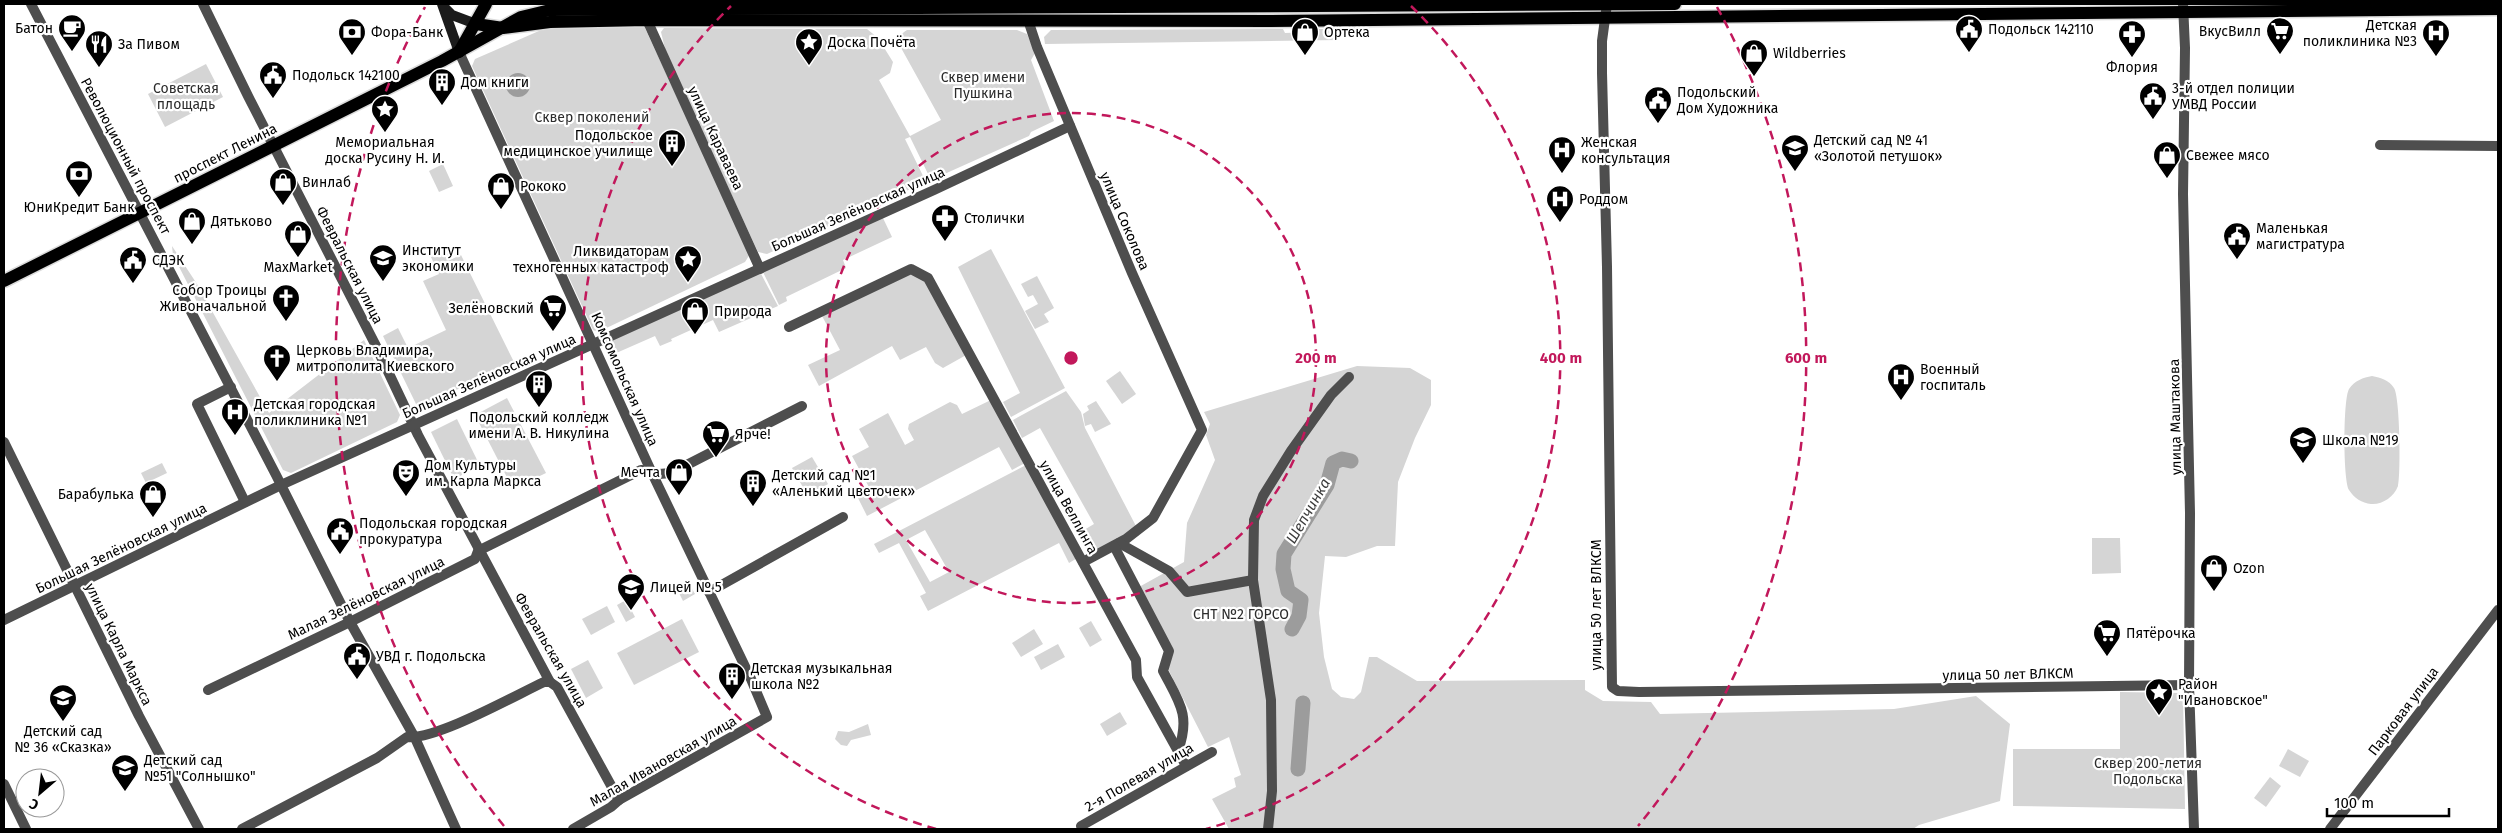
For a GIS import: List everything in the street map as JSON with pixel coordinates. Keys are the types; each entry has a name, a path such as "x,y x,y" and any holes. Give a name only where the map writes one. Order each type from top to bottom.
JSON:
{"main road":[{"path":"442,4 452,15 476,24 504,28 550,22 647,20 1346,20 1605,18 2183,8 2498,9"},
{"path":"442,4 459,52"},
{"path":"459,52 486,4"},
{"path":"529,4 550,10 864,5 1347,6 1675,4"},
{"path":"864,5 889,20"},
{"path":"864,5 874,20"},
{"path":"883,5 889,20"},
{"path":"1025,6 1028,20"},
{"path":"1208,20 1214,14 1209,6"},
{"path":"1346,20 1341,18 1340,13 1347,6"},
{"name":"проспект Ленина","path":"4,281 459,52 521,17 550,10"}],"street":[{"name":"Революционный проспект","path":"31,4 281,485 350,622 415,738 456,829"},
{"name":"Февральская улица","path":"203,4 375,344 413,426 478,551 550,682 557,687 619,800"},
{"name":"улица 50 лет ВЛКСМ","path":"1606,4 1602,65 1607,268 1612,687 1618,691 1638,692 2189,685"},
{"name":"улица Маштакова","path":"2183,8 2183,194 2190,514 2189,685 2194,829"},
{"name":"улица Караваева","path":"647,20 760,269"},
{"name":"улица Соколова","path":"1028,20 1070,126 1202,430 1153,518 1116,544"},
{"name":"Комсомольская улица","path":"459,52 652,473 752,679 767,717"},
{"name":"Большая Зелёновская улица","path":"4,620 281,485 760,269 1070,126"},
{"path":"2380,145 2498,146"},
{"name":"улица Веллинга","path":"789,327 911,268 928,278 1136,660 1137,677 1186,766"},
{"path":"1268,829 1272,791 1271,700 1253,580 1254,520 1263,496 1291,451 1331,395 1349,377"},
{"path":"230,387 197,404 245,502"},
{"name":"Малая Зелёновская улица","path":"208,690 475,559 478,551 641,470 652,473 671,473 802,406"},
{"name":"улица Карла Маркса","path":"4,442 139,716 200,829"},
{"path":"709,592 843,517"},
{"path":"1083,562 1116,544"},
{"path":"1116,544 1169,571 1187,592 1253,580"},
{"path":"1116,544 1169,650 1163,671 1183,709 1185,724 1178,751"},
{"name":"Парковая улица","path":"2330,829 2498,610"},
{"path":"242,829 377,758 407,737 415,738 438,732 544,682 550,682"},
{"name":"Малая Ивановская улица","path":"573,829 611,807 619,800 767,717"},
{"name":"2-я Полевая улица","path":"1081,826 1212,752"},
{"path":"4,784 26,829"}],"green space":[{"name":"Сквер поколений","path":"644,26 750,254 745,262 598,332 593,330 472,66 475,59 548,27"},
{"name":"Сквер имени Пушкина","path":"664,28 867,29 878,38 893,62 890,73 879,80 910,136 941,120 900,46 900,38 903,33 907,30 1017,30 1027,34 1035,53 1031,60 1054,121 1031,132 1029,136 931,180 910,137 905,139 926,182 767,254 758,252 666,53 661,32"},
{"path":"1283,29 1285,33 1311,32 1312,29 1334,29 1338,40 1045,44 1044,37 1051,30"},
{"name":"Советская площадь","path":"206,64 223,97 165,127 148,94"},
{"path":"443,164 453,186 439,192 429,171"},
{"path":"882,216 892,237 843,260 846,268 786,297 787,301 779,305 762,270"},
{"path":"172,246 197,284 269,413 364,340 400,415 397,422 291,473 283,470 173,255"},
{"path":"446,248 452,259 461,255 514,362 423,406 416,404 383,336 398,328 408,348 446,330 423,281 439,274 430,255"},
{"path":"991,249 1065,388 1011,417 1003,402 1020,393 958,267"},
{"path":"911,271 927,279 968,354 943,368 935,363 926,347 900,360 892,346 819,386 808,365 840,350 821,314"},
{"path":"760,272 778,306 719,332 713,320 660,346 655,336 614,354 607,341"},
{"path":"1037,276 1054,308 1044,314 1049,322 1035,329 1025,311 1038,304 1033,295 1028,297 1021,284"},
{"name":"СНТ №2 ГОРСО","path":"1357,366 1410,368 1431,380 1431,405 1415,438 1398,482 1395,546 1377,546 1346,557 1325,556 1319,613 1324,657 1332,689 1341,697 1354,699 1361,692 1369,657 1377,657 1417,681 1585,680 1585,690 1603,701 1651,702 1660,714 1894,709 1976,696 2010,724 2000,801 1919,825 1913,829 1229,829 1212,799 1236,787 1234,778 1241,775 1229,737 1208,747 1167,667 1172,650 1139,587 1184,562 1187,523 1215,460 1206,435 1210,424 1204,412"},
{"path":"1120,371 1136,394 1122,404 1106,381"},
{"path":"2372,376 2387,381 2394,388 2398,406 2400,453 2398,486 2391,497 2375,504 2364,503 2358,500 2349,490 2346,471 2345,439 2346,407 2349,389 2357,381"},
{"path":"1066,391 1081,412 1085,428 1137,528 1092,556 1079,533 1094,524 1040,428 1022,438 1013,420"},
{"path":"507,398 546,473 513,489 475,415"},
{"path":"993,399 1027,462 1012,470 999,447 867,516 857,496 870,489 852,456 869,447 859,429 888,413 905,445 914,440 908,429 909,424 950,402 957,405 962,414"},
{"path":"1096,401 1111,424 1095,432 1091,424 1085,426 1083,414 1089,410 1087,406"},
{"path":"457,419 480,466 454,479 431,432"},
{"path":"812,457 828,484 808,496 792,468"},
{"path":"162,463 167,473 146,483 141,473"},
{"path":"1028,464 1079,557 1069,563 1059,543 928,611 920,596 926,593 899,543 879,553 874,544","holes":["925,530 949,572 930,582 906,540"]},
{"path":"2092,538 2120,538 2121,573 2092,574"},
{"path":"690,585 695,594 683,601 678,591"},
{"path":"626,600 635,617 626,622 617,605"},
{"path":"607,606 615,622 591,635 582,619"},
{"path":"682,619 699,652 634,685 617,653"},
{"path":"1091,621 1102,640 1090,647 1079,628"},
{"path":"1034,629 1043,644 1021,657 1012,643"},
{"path":"1058,644 1065,657 1041,670 1034,657"},
{"path":"588,660 603,688 586,698 571,669"},
{"name":"Сквер 200-летия Подольска","path":"2120,692 2183,693 2185,809 2013,806 2013,749 2120,749"},
{"path":"1120,712 1127,724 1107,736 1100,724"},
{"path":"868,724 871,735 851,740 847,746 841,745 835,739 838,731 849,732"},
{"path":"2288,749 2309,761 2300,777 2279,766"},
{"path":"2270,777 2281,786 2266,807 2254,798"}],"shaded area":[{"path":"518,73 523,74 529,80 529,90 523,96 518,97 513,96 507,90 506,85 507,80 513,74"}],"waterway":[{"name":"Шепчинка","path":"1292,629 1299,616 1301,600 1288,591 1283,569 1284,554 1327,485 1333,463 1342,459 1351,461"},
{"name":"Шепчинка","path":"1298,769 1303,703"}],"place":[{"name":"Батон","path":"72,52"},
{"name":"Подольск 142110","path":"1969,53"},
{"name":"ВкусВилл","path":"2280,55"},
{"name":"Фора-Банк","path":"352,56"},
{"name":"Ортека","path":"1305,56"},
{"name":"Детская поликлиника №3","path":"2436,57"},
{"name":"Флория","path":"2132,58"},
{"name":"Доска Почёта","path":"809,66"},
{"name":"За Пивом","path":"99,68"},
{"name":"Wildberries","path":"1754,77"},
{"name":"Подольск 142100","path":"273,99"},
{"name":"Дом книги","path":"442,106"},
{"name":"3-й отдел полиции УМВД России","path":"2153,120"},
{"name":"Подольский Дом Художника","path":"1658,124"},
{"name":"Мемориальная доска Русину Н. И.","path":"385,133"},
{"name":"Подольское медицинское училище","path":"672,167"},
{"name":"Детский сад № 41 «Золотой петушок»","path":"1795,172"},
{"name":"Женская консультация","path":"1562,174"},
{"name":"Свежее мясо","path":"2167,179"},
{"name":"ЮниКредит Банк","path":"79,198"},
{"name":"Винлаб","path":"283,206"},
{"name":"Рококо","path":"501,210"},
{"name":"Роддом","path":"1560,223"},
{"name":"Столички","path":"945,242"},
{"name":"Дятьково","path":"192,245"},
{"name":"MaxMarket","path":"298,258"},
{"name":"Маленькая магистратура","path":"2237,260"},
{"name":"Институт экономики","path":"383,282"},
{"name":"Ликвидаторам техногенных катастроф","path":"688,283"},
{"name":"СДЭК","path":"133,284"},
{"name":"Собор Троицы Живоначальной","path":"286,322"},
{"name":"Зелёновский","path":"553,332"},
{"name":"Природа","path":"695,335"},
{"name":"Церковь Владимира, митрополита Киевского","path":"277,382"},
{"name":"Военный госпиталь","path":"1901,401"},
{"name":"Подольский колледж имени А. В. Никулина","path":"539,408"},
{"name":"Детская городская поликлиника №1","path":"235,436"},
{"name":"Ярче!","path":"716,458"},
{"name":"Школа №19","path":"2303,464"},
{"name":"Мечта","path":"679,496"},
{"name":"Дом Культуры им. Карла Маркса","path":"406,497"},
{"name":"Детский сад №1 «Аленький цветочек»","path":"753,507"},
{"name":"Барабулька","path":"153,518"},
{"name":"Подольская городская прокуратура","path":"340,555"},
{"name":"Ozon","path":"2214,592"},
{"name":"Лицей № 5","path":"631,611"},
{"name":"Пятёрочка","path":"2107,657"},
{"name":"УВД г. Подольска","path":"357,680"},
{"name":"Детская музыкальная школа №2","path":"732,700"},
{"name":"Район \"Ивановское\"","path":"2159,716"},
{"name":"Детский сад № 36 «Сказка»","path":"63,722"},
{"name":"Детский сад №51 \"Солнышко\"","path":"125,792"}]}
